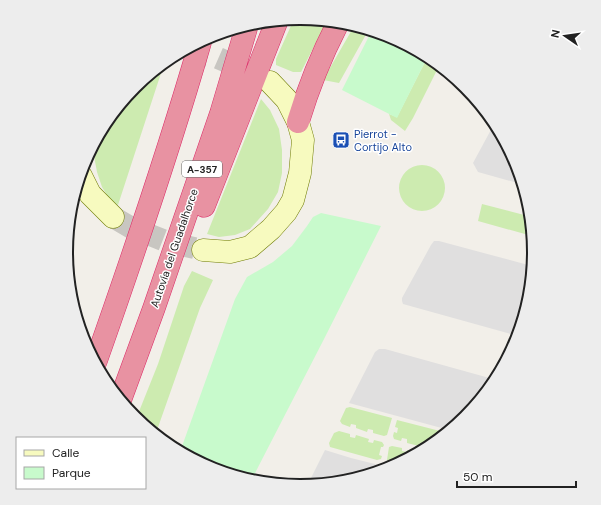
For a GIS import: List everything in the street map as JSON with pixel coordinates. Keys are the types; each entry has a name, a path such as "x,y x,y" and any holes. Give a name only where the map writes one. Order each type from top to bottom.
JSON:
{"highway":[{"path":"154,308 181,267 275,27"},
{"path":"298,122 307,93 335,28"},
{"name":"Autovía del Guadalhorce","path":"122,394 154,308 221,113 245,32"},
{"path":"98,356 124,282 183,101 198,49"}],"street":[{"path":"203,250 230,252 250,247 271,229 286,212 293,200 300,173 303,140 298,122 287,100 270,82"},
{"path":"84,182 90,194 113,217"}],"shaded area":[{"path":"492,129 505,152 517,183 478,172 473,163"},
{"path":"434,241 439,241 528,265 524,297 513,335 403,304 402,298"},
{"path":"379,349 385,349 490,378 472,403 445,429 349,403 375,352"},
{"path":"325,450 381,466 345,476 310,480"}],"green space":[{"path":"291,25 324,26 301,72 293,72 276,65 276,59"},
{"path":"351,31 366,35 339,83 323,80"},
{"path":"369,36 401,48 425,62 397,118 342,90"},
{"path":"425,62 437,70 405,131 391,120 389,114 397,117"},
{"path":"161,73 118,205 110,200 102,187 94,156 111,126 129,102 150,81"},
{"path":"261,99 270,110 279,129 282,150 282,173 278,192 268,209 250,229 235,235 219,237 207,234"},
{"path":"427,165 431,166 441,175 444,179 444,197 435,207 427,211 417,211 409,207 400,197 399,183 403,175 413,166"},
{"path":"482,204 525,215 528,235 478,221"},
{"path":"321,213 381,226 254,475 213,463 182,447 235,299 247,277 273,262 292,246 313,217"},
{"path":"192,271 213,280 200,308 157,429 139,412 158,364 184,286"},
{"path":"350,407 392,418 387,435 384,436 373,433 373,430 368,429 367,432 356,428 356,425 351,424 350,427 342,424 340,421 346,408"},
{"path":"397,420 440,431 424,444 420,443 419,446 407,443 407,439 402,438 401,441 394,439 394,432 397,433 398,428 395,427"},
{"path":"339,431 350,434 350,437 355,438 356,435 369,439 368,442 373,443 374,440 382,442 384,445 381,447 379,455 382,456 381,459 377,460 330,447 329,443 334,433"},
{"path":"392,446 402,448 402,451 407,452 407,450 412,451 389,463 387,460 389,447"}],"tunnel":[{"path":"191,53 218,58 252,73"},
{"path":"113,217 130,227 168,242 203,250"}],"place":[{"name":"Pierrot - Cortijo Alto","path":"341,140"}]}
